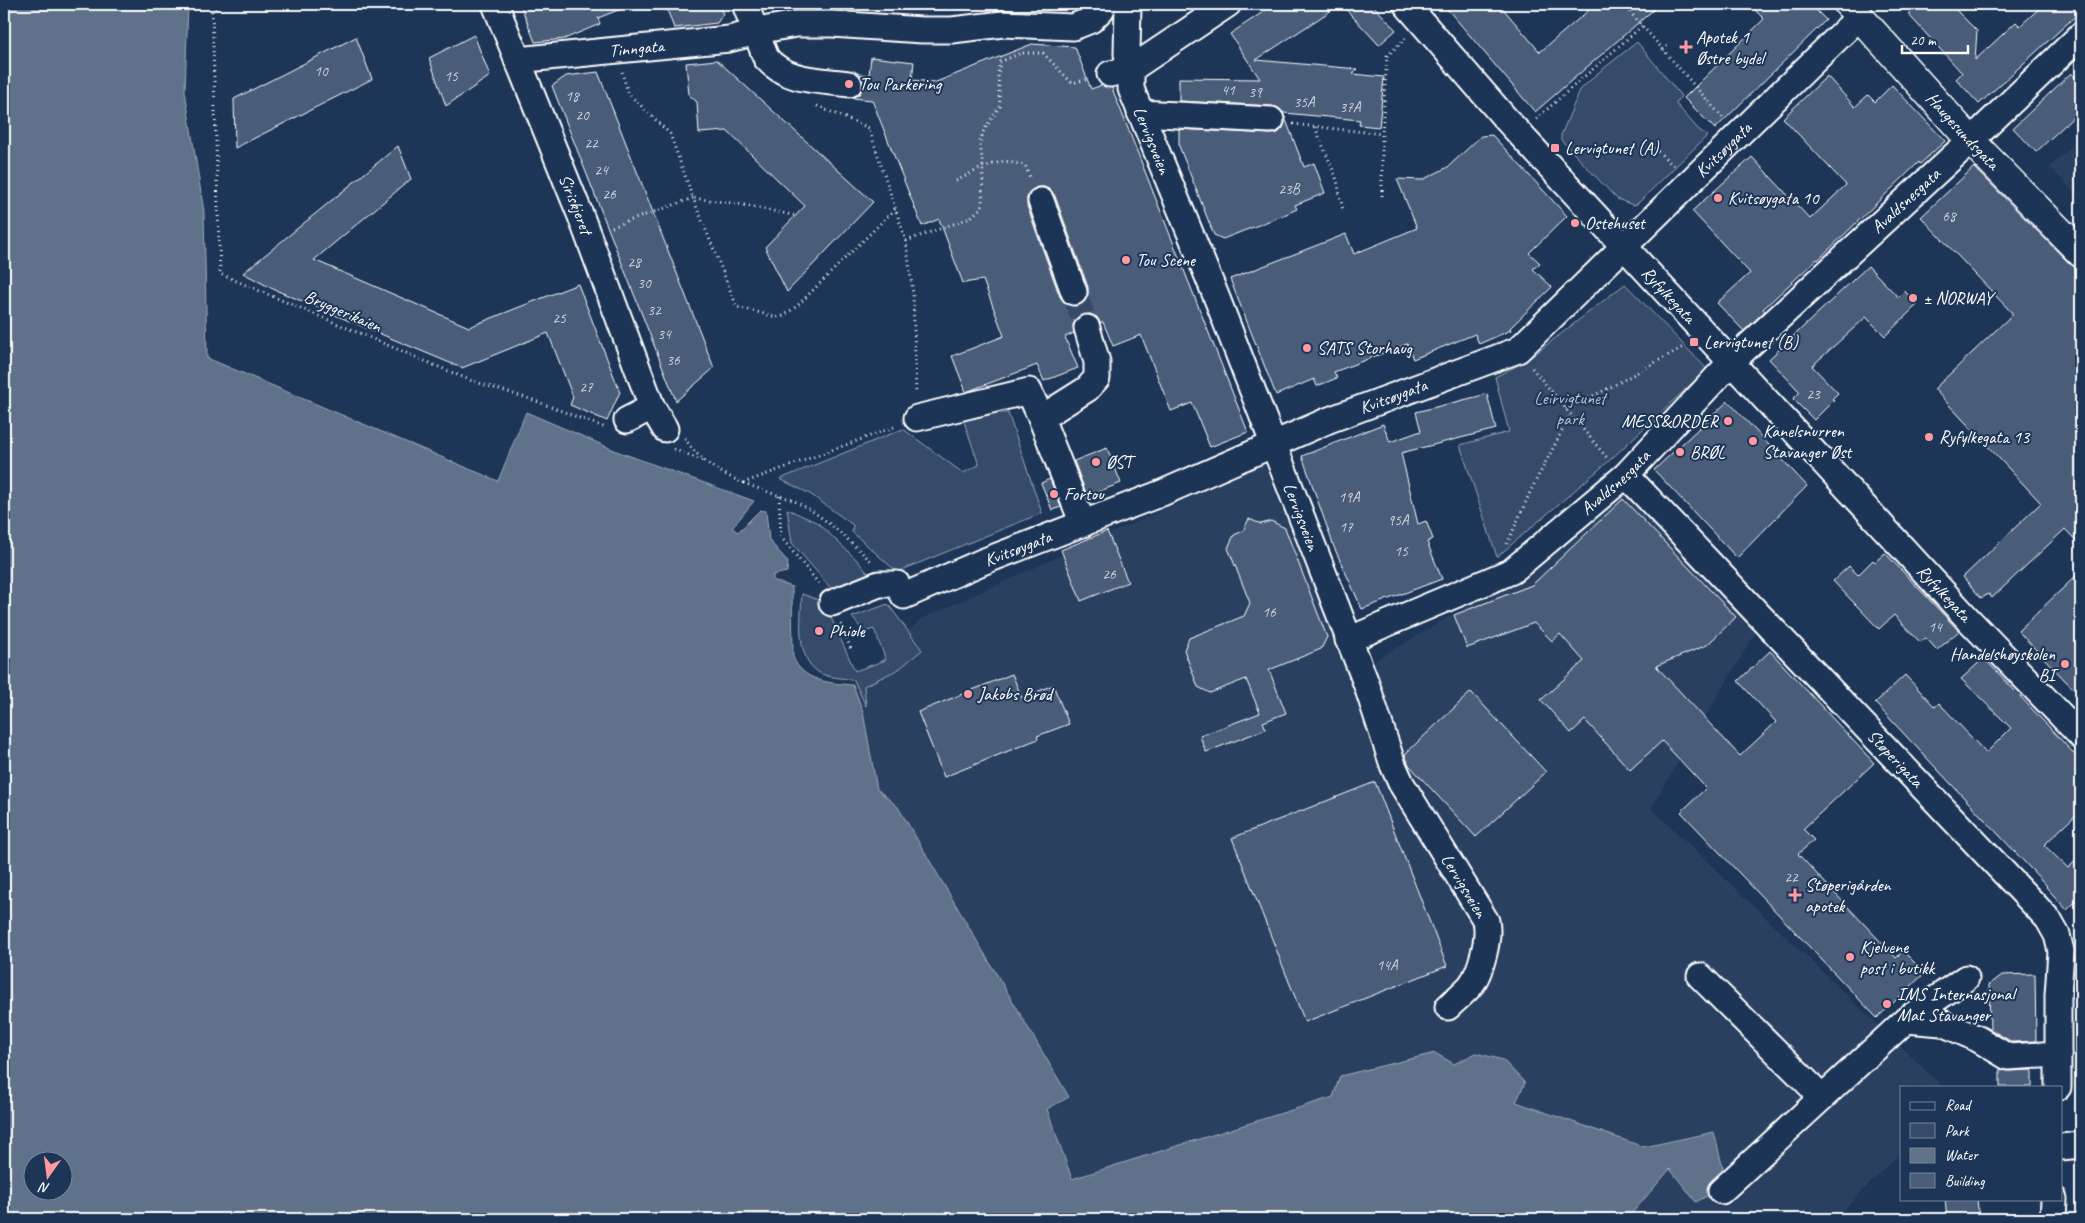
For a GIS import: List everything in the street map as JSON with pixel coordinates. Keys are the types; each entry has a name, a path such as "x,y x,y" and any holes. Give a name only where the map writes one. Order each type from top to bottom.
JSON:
{"main road":[{"name":"Haugesundsgata","path":"1862,7 2081,253"},
{"name":"Haugesundsgata","path":"1978,136 2081,231"}],"street":[{"name":"Siriskjeret","path":"495,4 580,214 665,438"},
{"path":"745,4 766,58 782,72 801,78 849,84"},
{"name":"Tinngata","path":"517,60 720,40 796,24 832,24 922,30 952,30 1003,24 1073,27 1091,20 1104,4"},
{"name":"Lervigsveien","path":"1128,4 1127,54 1121,71 1132,90 1203,263 1366,683 1393,765 1401,783 1481,910 1486,921 1487,936 1476,976 1464,992 1448,1007"},
{"path":"1121,71 1228,4"},
{"name":"Ryfylkegata","path":"1406,4 1506,118 1703,332 1969,620 2081,736"},
{"name":"Kvitsøygata","path":"832,603 879,584 897,584 904,596 982,562 1083,524 1329,420 1518,350 1625,246 1862,7"},
{"name":"Avaldsnesgata","path":"1348,640 1512,571 1626,474 1731,362 1958,152 1978,136 2081,35"},
{"path":"1140,113 1271,120"},
{"path":"1041,201 1074,292"},
{"path":"1041,418 1087,388 1097,378 1097,362 1087,328"},
{"path":"917,418 1028,391 1041,418 1083,524"},
{"path":"619,425 652,407"},
{"name":"Støperigata","path":"1626,474 2048,920 2057,934 2070,972 2058,1054 2058,1086"},
{"path":"1700,976 1822,1097"},
{"path":"1720,1191 1906,1020 1966,978"},
{"path":"1906,1020 1942,1023 1978,1039 2008,1057 2058,1054"},
{"path":"2062,1147 2081,1145"},
{"path":"2053,1219 2054,1200"}],"path":[{"name":"Bryggerikaien","path":"218,4 212,11 220,274 472,381 619,425"},
{"path":"1623,4 1728,124"},
{"path":"1536,120 1642,26"},
{"path":"1382,196 1382,134 1386,56 1407,37"},
{"path":"1663,50 1667,46"},
{"path":"906,241 970,218 982,207 983,167 980,142 984,130 1000,106 998,75 1000,62 1021,53 1043,53 1072,83 1121,71"},
{"path":"620,64 628,93 670,134 737,307 776,317 782,316 797,306 896,209"},
{"path":"743,484 917,418 913,294 906,241 896,209 868,128 816,105"},
{"path":"1271,120 1382,134"},
{"path":"1314,126 1337,180 1343,211"},
{"path":"1654,148 1679,171"},
{"path":"956,181 983,167 1004,161 1024,165 1041,201"},
{"path":"612,227 694,198 739,204 797,216"},
{"path":"1566,409 1677,351 1703,332"},
{"path":"1518,350 1570,416 1610,460 1626,474"},
{"path":"1512,571 1500,559 1532,488 1570,416"},
{"path":"665,438 682,432 703,461"},
{"path":"665,438 743,484 798,502 821,516 897,584"},
{"path":"779,496 781,537 832,603 852,652"}],"shaded area":[{"path":"2081,121 2081,200 2050,167 2079,139 2072,130"},
{"path":"1264,464 1349,676 1520,575 1620,479 1756,632 1651,808 1942,1086 1900,1086 1900,1153 1835,1219 1627,1219 1670,1169 1716,1178 1725,1177 1714,1132 1644,1147 1516,1102 1476,1053 1454,1064 1333,1097 1072,1179 1047,1109 1069,1097 898,807 877,789 863,712 853,685 921,619"}],"green space":[{"path":"1637,42 1681,96 1676,104 1698,129 1707,136 1637,204 1633,205 1617,199 1561,140 1561,135 1580,90"},
{"name":"Leirvigtunet park","path":"1625,284 1707,369 1610,460 1497,557 1460,445 1509,432 1495,377 1526,361"},
{"path":"961,413 1008,413 1042,513 897,572 852,532 853,525 810,494 780,479 903,429 963,473 979,465"},
{"path":"787,509 818,523 857,560 875,582 841,600 792,543"},
{"path":"802,594 824,602 855,671 886,660 874,629 864,632 852,617 888,604 922,650 899,669 864,686 866,706 854,680 824,675 814,669 808,661 801,639"},
{"path":"2081,997 2081,1122 2079,1120 2075,1009"}],"water":[{"path":"4,4 188,4 185,91 204,212 207,358 498,481 526,412 619,452 754,501 732,528 738,532 760,510 766,511 769,540 788,562 787,572 773,575 773,580 792,587 793,657 803,672 818,680 853,685 863,712 877,789 898,807 1069,1097 1047,1109 1072,1179 1333,1097 1340,1076 1435,1053 1454,1064 1476,1053 1503,1060 1525,1083 1516,1102 1644,1147 1714,1132 1725,1177 1716,1178 1720,1189 1696,1202 1670,1169 1627,1219 4,1219"}],"building":[{"path":"520,4 631,5 598,18 600,24 564,39 535,42"},
{"path":"665,4 718,4 723,14 717,23 674,28"},
{"path":"1275,4 1341,4 1256,60 1358,69 1353,74 1384,77 1379,127 1359,125 1360,120 1284,113 1272,106 1179,101 1179,78 1260,79 1230,34"},
{"path":"1341,4 1372,4 1396,30 1379,45"},
{"path":"1443,4 1499,4 1540,52 1596,4 1660,4 1535,112"},
{"path":"1749,4 1810,4 1826,20 1715,129 1684,98 1764,19"},
{"path":"1918,4 1950,4 1977,31 1975,60 2016,22 2020,26 2044,4 2081,4 2081,11 1979,104 1956,79 1962,73 1908,14"},
{"path":"474,35 490,76 446,106 429,58"},
{"path":"356,37 372,79 235,148 234,99"},
{"path":"1032,44 1075,47 1091,89 1102,85 1112,88 1248,432 1210,447 1192,403 1171,411 1141,335 1113,346 1103,322 1100,323 1097,317 1090,314 1083,314 1077,318 1073,325 1074,333 1065,337 1078,368 1044,381 1037,365 966,392 952,356 1004,336 983,280 963,283 939,219 922,226 872,100 852,98 860,93 863,86 859,74 869,75 871,57 914,62 912,80 936,82","holes":["1037,187 1051,190 1055,196 1088,287 1085,301 1078,306 1065,303 1060,297 1027,206 1027,198 1030,191"]},
{"path":"717,60 873,202 787,292 765,247 805,206 727,131 699,133 697,102 689,95 686,63"},
{"path":"598,72 714,368 676,401 552,86 566,76"},
{"path":"2071,73 2081,83 2081,110 2036,152 2013,128"},
{"path":"1827,76 1855,107 1868,95 1875,102 1892,85 1945,141 1920,164 1919,162 1818,260 1763,309 1765,311 1744,331 1717,303 1750,273 1692,211 1752,157 1810,219 1846,185 1783,118"},
{"path":"1284,115 1304,167 1314,163 1325,193 1295,205 1297,209 1284,215 1223,239 1214,235 1179,146 1179,129 1271,134 1278,133 1283,128"},
{"path":"1492,135 1567,216 1529,253 1540,263 1533,269 1552,287 1510,328 1511,330 1479,344 1475,334 1413,359 1407,344 1334,372 1337,378 1317,386 1314,379 1276,395 1230,279 1346,234 1354,254 1417,228 1397,179 1422,180 1448,167 1481,136"},
{"path":"398,146 411,179 314,260 469,327 578,284 620,392 607,421 570,405 573,397 548,333 462,368 273,289 243,273"},
{"path":"1974,167 2070,264 2081,271 2081,546 2065,529 1992,598 1989,594 1981,598 1963,577 2041,503 1934,389 2013,314 1921,217"},
{"path":"1868,266 1898,297 1904,291 1918,304 1885,336 1866,317 1812,366 1838,393 1832,399 1834,400 1814,420 1793,399 1800,392 1769,359"},
{"path":"1487,394 1496,429 1401,453 1418,524 1426,521 1433,539 1427,542 1442,579 1362,609 1334,547 1302,456 1383,424 1390,442 1421,431 1416,412"},
{"path":"1728,401 1807,486 1737,558 1654,470"},
{"path":"1107,448 1121,483 1087,496 1074,461"},
{"path":"1050,479 1061,507 1052,510 1041,483"},
{"path":"1623,499 1736,617 1707,645 1656,666 1740,756 1776,722 1738,681 1770,651 1874,763 1803,829 1814,840 1798,854 1896,958 1903,951 1925,973 1877,1018 1681,812 1706,788 1662,741 1630,770 1585,720 1571,733 1541,700 1584,661 1560,634 1552,641 1534,623 1467,648 1454,615 1532,585"},
{"path":"1249,519 1261,524 1271,521 1285,528 1327,637 1321,649 1269,670 1286,713 1263,722 1266,729 1206,752 1200,736 1260,713 1246,679 1210,693 1198,687 1184,650 1189,638 1244,616 1250,603 1228,548 1234,535 1243,531"},
{"path":"1107,531 1128,582 1081,601 1061,550"},
{"path":"1885,553 1959,631 1937,650 1926,638 1920,642 1894,615 1879,629 1833,581 1849,566 1858,575 1873,560 1875,562"},
{"name":"Handelshøyskolen BI","path":"2081,571 2081,697 2018,631"},
{"path":"1984,658 2081,761 2081,810 2044,845 2068,868 2081,856 2081,896 2067,910 2047,886 1875,703 1905,675 1935,707 1939,703 1986,753 2011,728 1961,679"},
{"path":"1012,674 1022,698 1053,685 1069,724 1037,736 1038,739 944,777 918,712"},
{"path":"1471,692 1546,772 1476,837 1409,765 1405,754"},
{"path":"1375,782 1447,966 1305,1022 1232,838"},
{"path":"2035,974 2036,1041 2012,1042 1990,1029 1989,985 2002,975"},
{"path":"2000,1069 2009,1071 2032,1070 2032,1086 2000,1086"},
{"path":"1945,1200 1977,1200 1979,1219 1947,1219"}],"tunnel":[{"path":"1074,292 1087,328"}],"place":[{"name":"Apotek 1 Østre bydel","path":"1686,47"},
{"name":"Tou Parkering","path":"849,84"},
{"name":"Lervigtunet (A)","path":"1555,148"},
{"name":"Kvitsøygata 10","path":"1718,198"},
{"name":"Ostehuset","path":"1575,223"},
{"name":"Tou Scene","path":"1126,260"},
{"name":"± NORWAY","path":"1913,298"},
{"name":"Lervigtunet (B)","path":"1694,342"},
{"name":"SATS Storhaug","path":"1307,348"},
{"name":"MESS&ORDER","path":"1728,421"},
{"name":"Ryfylkegata 13","path":"1929,437"},
{"name":"Kanelsnurren Stavanger Øst","path":"1753,441"},
{"name":"BRØL","path":"1680,452"},
{"name":"ØST","path":"1096,462"},
{"name":"Fortou","path":"1054,494"},
{"name":"Phiole","path":"819,631"},
{"name":"Handelshøyskolen BI","path":"2065,664"},
{"name":"Jakobs Brød","path":"968,694"},
{"name":"Støperigården apotek","path":"1795,895"},
{"name":"Kjelvene post i butikk","path":"1850,957"},
{"name":"IMS Internasjonal Mat Stavanger","path":"1887,1004"}]}
